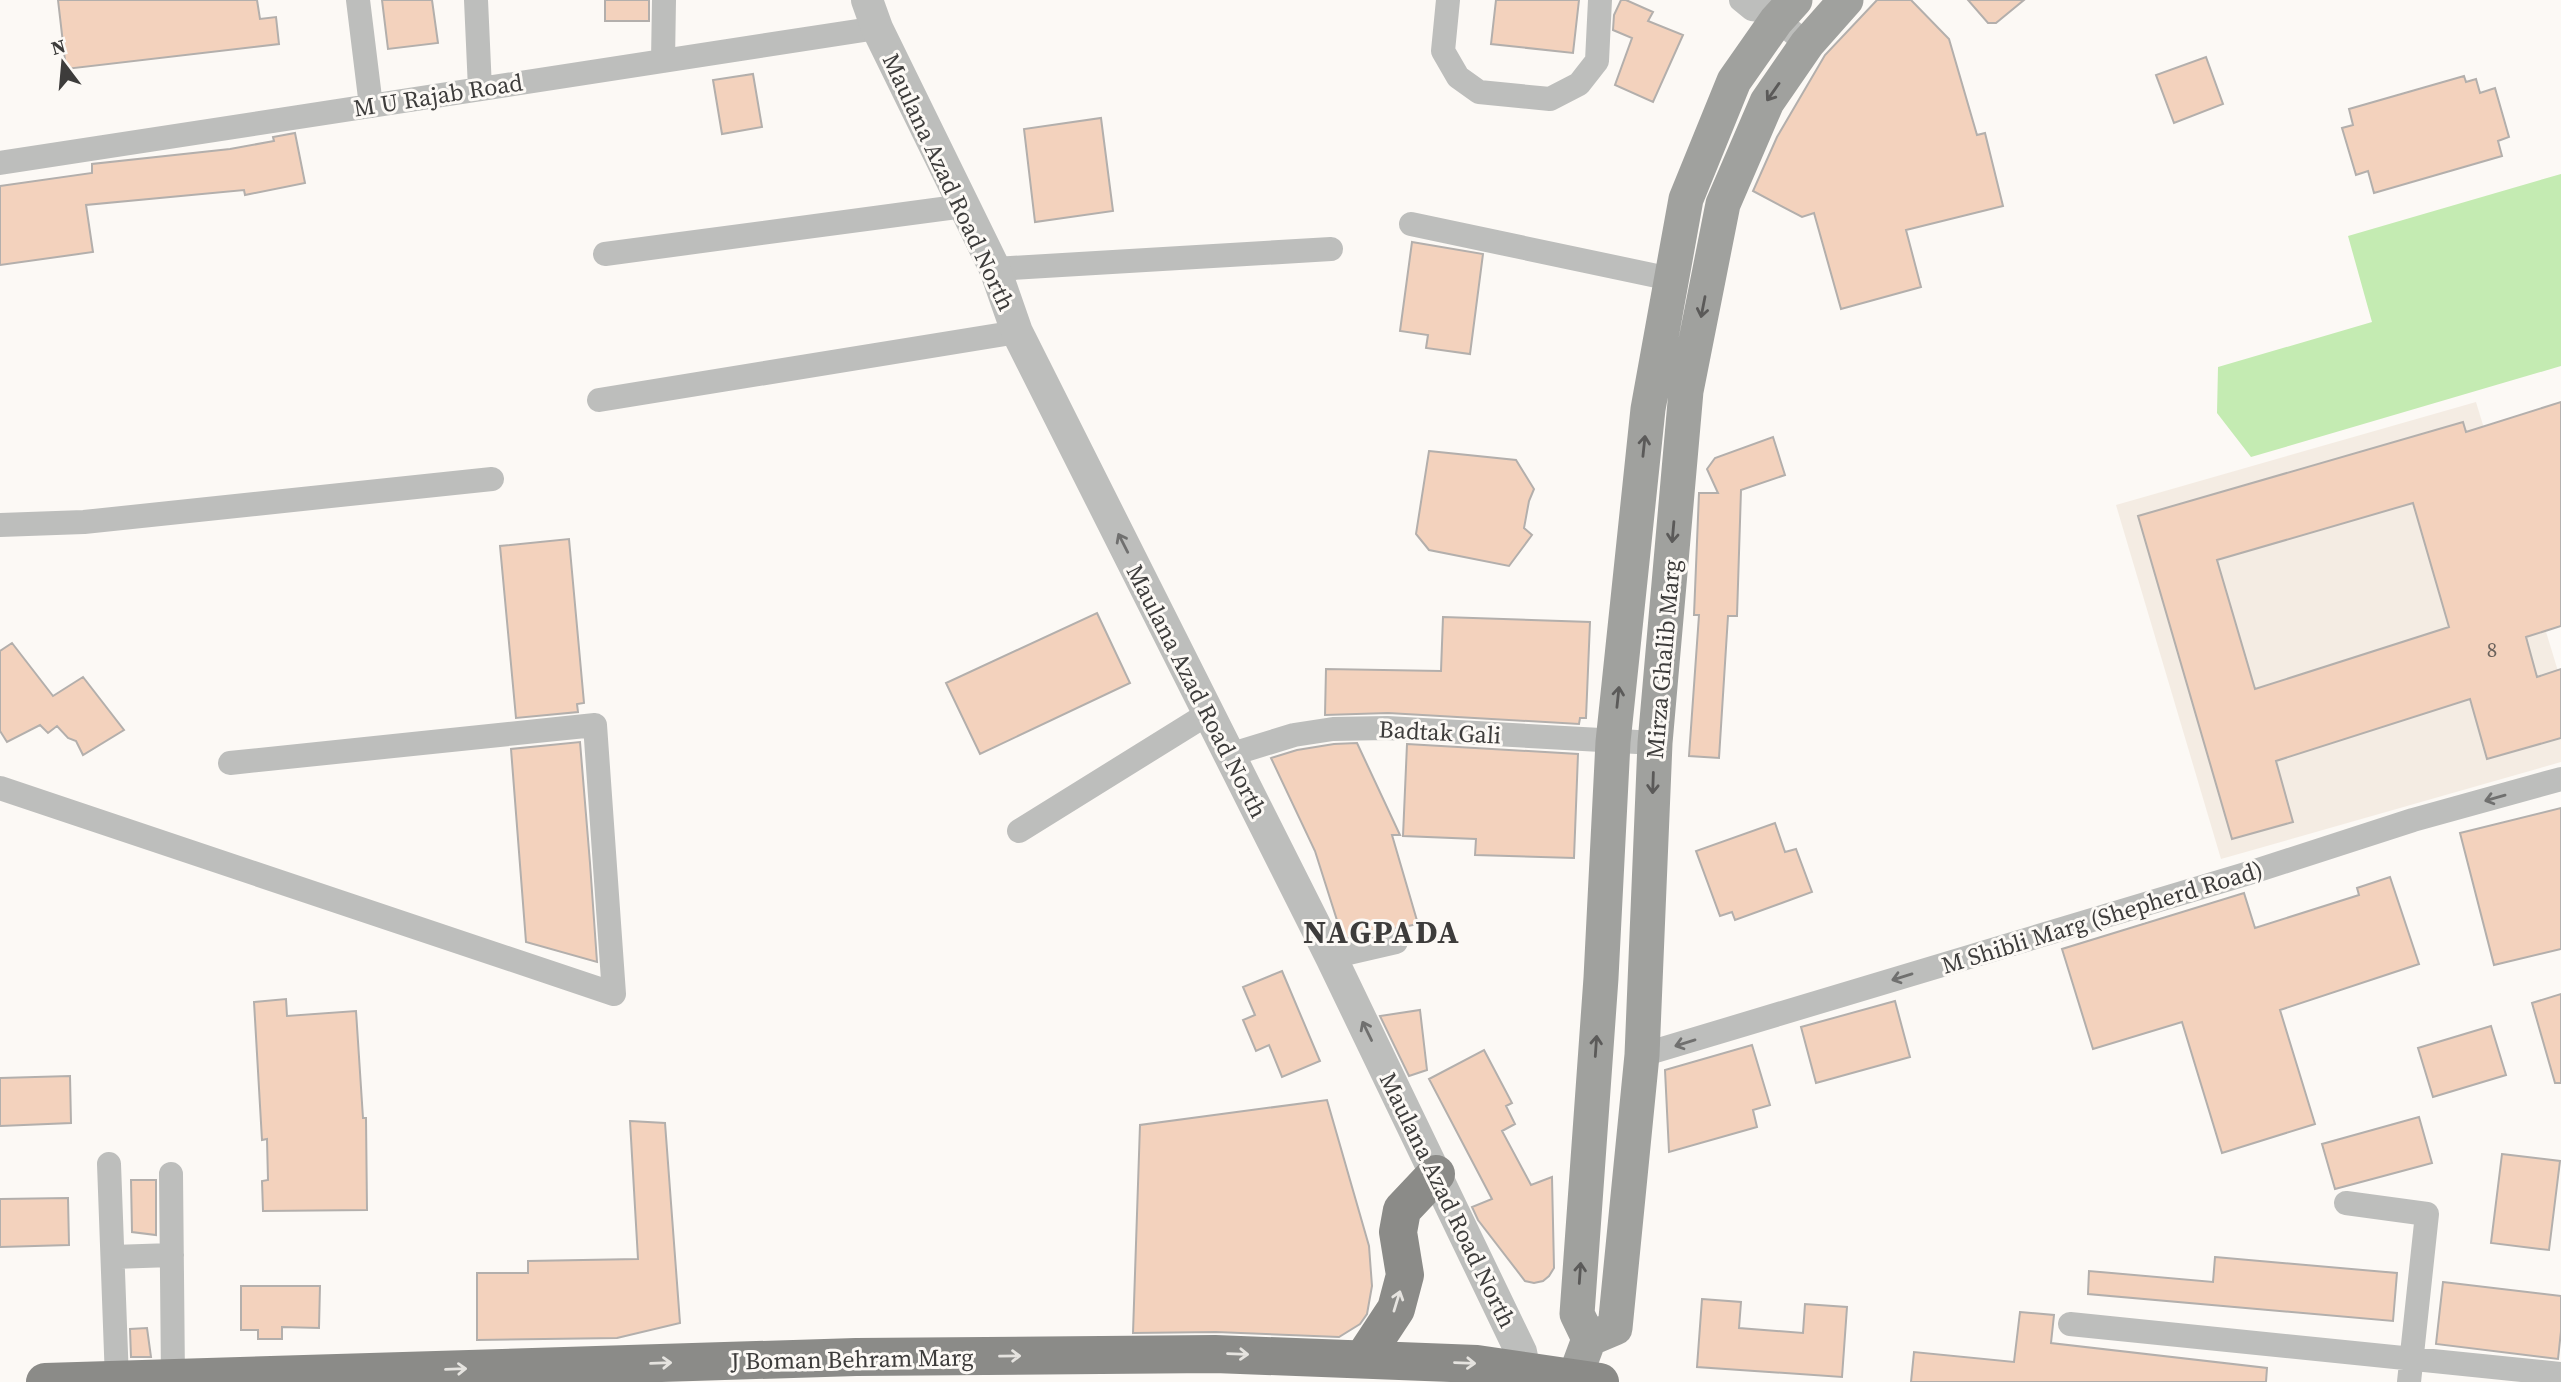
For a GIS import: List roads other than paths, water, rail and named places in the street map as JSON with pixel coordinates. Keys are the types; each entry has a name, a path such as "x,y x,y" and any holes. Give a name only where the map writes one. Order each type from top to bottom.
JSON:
{"main road":[{"name":"Mirza Ghalib Marg","path":"1775,8 1734,81 1686,199 1648,409 1613,742 1601,978 1577,1314 1588,1339 1615,1328 1642,1055 1655,743 1686,391 1723,204 1767,102 1807,44 1846,0"},
{"path":"1363,1359 1396,1309 1405,1275 1398,1232 1402,1210 1436,1174"},
{"path":"1582,1381 1588,1339"},
{"name":"J Boman Behram Marg","path":"45,1382 173,1378 592,1374 856,1357 1189,1354 1477,1364 1526,1377 1582,1381"}],"street":[{"path":"358,0 371,106"},
{"path":"476,0 481,89"},
{"path":"663,61 664,0"},
{"path":"1448,0 1443,51 1458,77 1479,92 1550,99 1579,84 1597,61 1600,0"},
{"path":"1741,0 1752,9 1775,8 1807,44"},
{"name":"M U Rajab Road","path":"0,163 663,61 872,14"},
{"name":"Maulana Azad Road North","path":"872,14 995,269 1017,332 1331,957 1521,1352 1526,1377"},
{"path":"605,254 964,206"},
{"path":"1411,224 1671,279"},
{"path":"995,269 1331,249"},
{"path":"599,400 1017,332"},
{"path":"0,525 84,522 492,479"},
{"path":"1019,831 1209,713"},
{"path":"0,788 614,994 595,726 230,763"},
{"name":"Badtak Gali","path":"1229,755 1294,735 1332,729 1387,728 1655,743"},
{"name":"M Shibli Marg (Shepherd Road)","path":"1642,1055 2249,873 2413,820 2561,779"},
{"path":"1331,957 1396,942"},
{"path":"110,1164 117,1380"},
{"path":"171,1174 173,1378"},
{"path":"2346,1203 2427,1214 2411,1371"},
{"path":"113,1257 172,1255"},
{"path":"2070,1324 2411,1371 2561,1374"}],"district":[{"name":"NAGPADA","path":"1382,932"}]}
